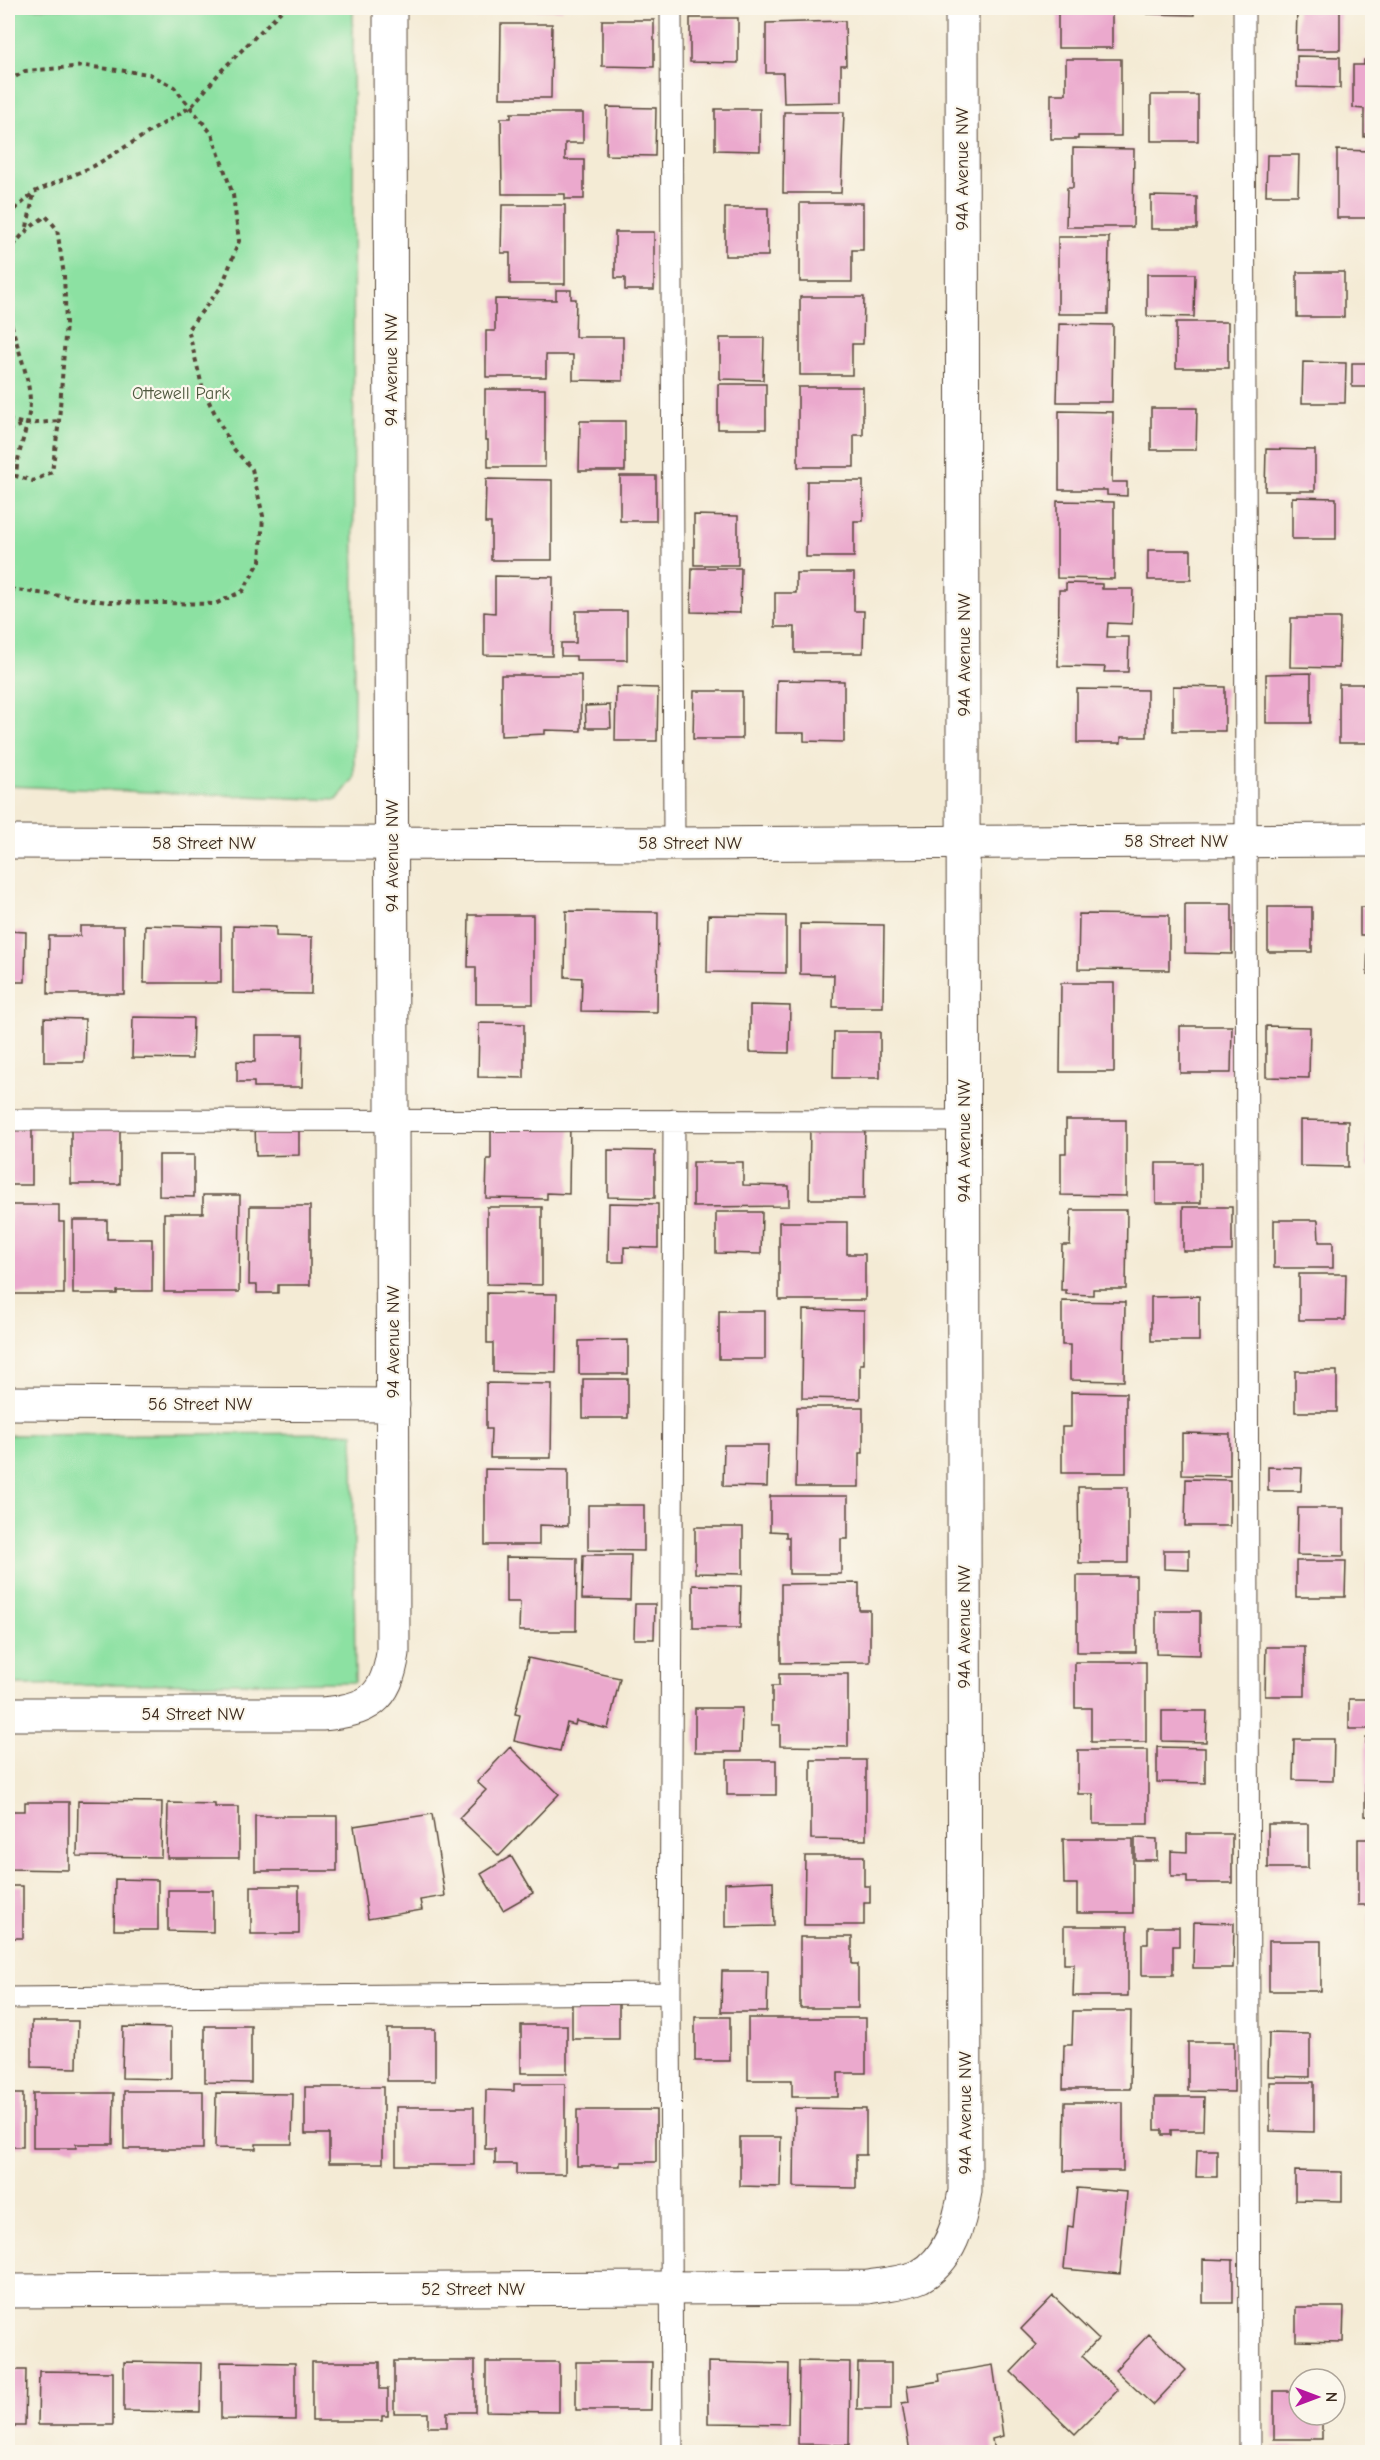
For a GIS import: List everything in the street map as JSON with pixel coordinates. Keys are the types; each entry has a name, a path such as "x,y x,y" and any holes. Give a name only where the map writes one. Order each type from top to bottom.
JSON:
{"street":[{"name":"94 Avenue NW","path":"375,1700 384,1688 393,1653 390,8"},
{"name":"94A Avenue NW","path":"934,2266 950,2244 961,2215 965,2191 962,8"},
{"name":"58 Street NW","path":"8,842 674,844 1372,840"},
{"name":"56 Street NW","path":"8,1403 393,1405"},
{"name":"54 Street NW","path":"8,1714 322,1714 344,1712 375,1700"},
{"name":"52 Street NW","path":"8,2291 868,2287 918,2277 934,2266"}],"lane":[{"path":"671,8 674,844"},
{"path":"1244,8 1250,2452"},
{"path":"8,1120 964,1121"},
{"path":"672,2452 670,1993 674,1120"},
{"path":"8,1998 670,1993"}],"path":[{"path":"8,216 34,192 94,166 192,106 221,71 281,11 289,8"},
{"path":"8,81 25,71 85,66 149,74 174,87 192,106 212,134 233,195 239,241 222,286 188,329 203,390 232,447 252,469 263,516 260,561 243,591 215,604 108,602 8,589"},
{"path":"8,263 8,257 27,228 34,192"},
{"path":"8,473 33,481 52,472 59,421 66,323 64,275 57,229 46,216 27,228"},
{"path":"8,298 12,327 24,368 30,403 16,461 16,476"},
{"path":"8,420 26,424"},
{"path":"8,430 26,424 59,421"},
{"path":"8,466 16,461"}],"green space":[{"name":"Ottewell Park","path":"8,8 353,8 354,778 337,800 8,786"},
{"path":"353,1433 355,1682 8,1685 8,1435"}],"building":[{"path":"505,8 562,8 562,10 505,10"},
{"path":"1058,8 1112,8 1112,48 1058,48"},
{"path":"1147,8 1194,8 1194,15 1147,14"},
{"path":"1297,8 1340,8 1340,50 1296,50"},
{"path":"690,18 738,18 738,63 690,62"},
{"path":"602,20 654,20 654,67 602,66"},
{"path":"845,21 846,65 841,65 841,102 784,103 783,73 766,73 766,23"},
{"path":"501,24 552,24 551,98 500,98"},
{"path":"1297,56 1340,57 1340,88 1297,87"},
{"path":"1066,59 1121,59 1121,136 1078,136 1078,139 1051,139 1051,94 1066,94"},
{"path":"1364,60 1372,60 1372,137 1364,137 1364,109 1353,108 1353,65 1364,65"},
{"path":"1151,95 1198,95 1198,141 1151,141"},
{"path":"607,107 656,108 655,156 606,155"},
{"path":"715,109 760,109 760,151 715,150"},
{"path":"784,112 844,112 841,193 783,193"},
{"path":"511,113 583,113 583,143 565,143 565,160 584,160 584,199 565,199 565,194 502,194 501,118 511,118"},
{"path":"1073,148 1134,149 1133,227 1066,227 1067,188 1073,188"},
{"path":"1337,150 1372,151 1372,218 1337,218"},
{"path":"1267,155 1299,155 1298,195 1266,195"},
{"path":"1151,196 1197,197 1197,229 1151,229"},
{"path":"800,203 863,203 863,250 852,250 852,282 800,282"},
{"path":"502,205 565,205 565,284 510,284 510,253 501,253"},
{"path":"725,208 768,208 768,256 725,256"},
{"path":"615,232 654,232 654,290 625,290 625,278 615,278"},
{"path":"1369,236 1372,236 1372,313 1369,313"},
{"path":"1058,237 1109,237 1108,314 1058,314"},
{"path":"1297,272 1344,272 1344,317 1297,317"},
{"path":"1147,274 1195,274 1194,317 1147,316"},
{"path":"556,290 571,290 571,299 576,299 575,337 623,337 623,381 573,380 573,355 546,355 546,377 486,377 486,331 495,331 495,299 556,300"},
{"path":"800,297 864,297 863,344 852,344 852,375 800,375"},
{"path":"1176,322 1228,322 1228,368 1176,368"},
{"path":"1059,324 1113,325 1112,402 1057,402"},
{"path":"720,338 764,338 763,380 720,379"},
{"path":"1303,362 1346,363 1345,403 1302,403"},
{"path":"1352,363 1372,363 1372,387 1352,387"},
{"path":"718,384 766,384 766,429 718,429"},
{"path":"798,387 863,387 863,435 854,435 854,467 798,467"},
{"path":"485,389 545,389 545,467 488,467 488,440 485,440"},
{"path":"1151,408 1197,408 1196,450 1151,450"},
{"path":"1059,411 1113,412 1112,482 1127,482 1127,496 1107,495 1107,490 1059,490"},
{"path":"580,421 625,421 625,471 579,471"},
{"path":"1266,449 1315,450 1315,491 1265,491"},
{"path":"620,476 656,476 656,521 620,521"},
{"path":"486,479 552,480 552,560 491,560 491,523 485,523"},
{"path":"807,481 863,481 863,521 854,521 854,557 806,557"},
{"path":"1292,497 1336,498 1336,539 1292,539"},
{"path":"1057,501 1114,502 1114,579 1057,578"},
{"path":"694,515 738,516 738,565 694,565"},
{"path":"1148,550 1191,550 1191,580 1148,580"},
{"path":"692,568 741,568 740,613 691,612"},
{"path":"796,573 854,573 854,611 864,611 863,653 795,653 795,627 775,627 775,593 796,593"},
{"path":"495,576 553,577 552,656 484,655 484,612 495,613"},
{"path":"1066,583 1102,584 1102,589 1133,589 1132,624 1108,623 1107,637 1129,637 1128,672 1104,672 1105,667 1058,666 1059,590 1066,590"},
{"path":"576,611 627,611 627,660 576,660 576,656 561,656 561,643 576,643"},
{"path":"1291,618 1340,618 1339,668 1290,667"},
{"path":"1311,673 1311,723 1266,723 1266,674"},
{"path":"501,675 581,675 581,731 545,730 545,734 501,736"},
{"path":"777,680 844,681 844,742 804,741 804,733 776,733"},
{"path":"1339,684 1372,684 1372,743 1339,743"},
{"path":"1173,686 1225,687 1225,731 1173,731"},
{"path":"616,687 658,688 657,741 615,741"},
{"path":"1077,689 1147,690 1147,737 1121,737 1121,743 1077,743"},
{"path":"694,691 742,691 742,739 693,739"},
{"path":"610,705 611,728 586,728 585,706"},
{"path":"1369,899 1372,899 1372,974 1367,974 1368,935 1360,935 1360,907 1369,907"},
{"path":"1185,904 1232,904 1232,954 1185,953"},
{"path":"1268,907 1312,907 1312,952 1268,952"},
{"path":"566,911 658,912 657,1012 581,1011 582,978 565,977"},
{"path":"1079,914 1169,915 1169,970 1078,969"},
{"path":"469,915 533,915 533,1004 476,1004 476,967 468,967"},
{"path":"708,915 786,916 786,973 707,972"},
{"path":"800,924 884,925 883,1007 833,1007 834,975 800,974"},
{"path":"145,925 221,927 221,983 144,983"},
{"path":"80,926 124,926 124,994 48,994 49,936 80,936"},
{"path":"233,926 276,927 276,936 312,937 311,994 233,993"},
{"path":"8,931 26,932 25,982 8,982"},
{"path":"1061,983 1114,983 1114,1072 1060,1072"},
{"path":"750,1005 790,1006 789,1053 750,1052"},
{"path":"133,1017 193,1018 192,1059 132,1058"},
{"path":"44,1018 85,1019 84,1062 44,1062"},
{"path":"479,1023 524,1024 524,1078 478,1077"},
{"path":"1180,1026 1232,1026 1231,1073 1180,1073"},
{"path":"1266,1026 1310,1027 1309,1078 1266,1077"},
{"path":"834,1032 880,1032 880,1078 833,1078"},
{"path":"255,1035 303,1035 302,1087 254,1087 254,1082 237,1082 237,1061 255,1062"},
{"path":"1367,1086 1372,1086 1372,1167 1367,1167"},
{"path":"491,1118 570,1121 569,1194 547,1193 547,1199 486,1198 487,1159 491,1159"},
{"path":"1066,1120 1126,1120 1126,1196 1061,1195 1061,1153 1066,1153"},
{"path":"1300,1120 1348,1121 1348,1167 1300,1166"},
{"path":"810,1122 865,1122 864,1199 809,1199"},
{"path":"255,1125 299,1125 299,1155 256,1156"},
{"path":"71,1126 120,1126 120,1184 71,1184"},
{"path":"8,1127 32,1127 32,1185 8,1185"},
{"path":"608,1150 655,1151 655,1198 608,1197"},
{"path":"159,1155 194,1155 194,1197 159,1196"},
{"path":"693,1162 743,1162 743,1185 789,1186 789,1206 693,1207"},
{"path":"1156,1163 1201,1163 1201,1203 1156,1203"},
{"path":"203,1195 240,1195 239,1292 164,1292 164,1213 203,1213"},
{"path":"609,1203 658,1204 658,1248 624,1247 624,1262 608,1262"},
{"path":"10,1205 59,1205 59,1222 64,1222 64,1294 8,1294"},
{"path":"250,1206 310,1206 310,1285 278,1285 278,1293 257,1293 257,1285 249,1285"},
{"path":"487,1207 542,1207 542,1285 487,1284"},
{"path":"1183,1207 1232,1207 1232,1251 1183,1251"},
{"path":"1071,1210 1127,1210 1126,1289 1093,1289 1093,1295 1066,1294 1066,1290 1061,1290 1062,1245 1070,1245"},
{"path":"716,1212 762,1212 761,1254 716,1253"},
{"path":"73,1220 107,1220 107,1239 152,1239 152,1291 73,1294"},
{"path":"1274,1220 1318,1220 1319,1242 1333,1242 1333,1268 1274,1268"},
{"path":"779,1222 847,1222 847,1254 865,1254 865,1300 779,1300"},
{"path":"1299,1274 1346,1274 1345,1320 1299,1320"},
{"path":"487,1293 557,1294 556,1373 493,1372 493,1343 487,1343"},
{"path":"1199,1296 1199,1341 1151,1341 1151,1297"},
{"path":"1062,1301 1125,1302 1124,1381 1070,1380 1070,1345 1062,1345"},
{"path":"803,1310 864,1311 864,1364 860,1364 860,1399 802,1398"},
{"path":"719,1311 765,1311 765,1359 719,1359"},
{"path":"628,1340 628,1374 579,1374 579,1341"},
{"path":"1295,1371 1337,1371 1337,1412 1295,1412"},
{"path":"583,1379 628,1379 628,1418 583,1418"},
{"path":"486,1383 552,1384 551,1458 490,1458 491,1429 486,1429"},
{"path":"1071,1392 1126,1393 1126,1473 1062,1473 1062,1427 1071,1427"},
{"path":"797,1407 863,1407 863,1453 859,1453 859,1487 796,1487"},
{"path":"1182,1433 1230,1434 1230,1476 1182,1475"},
{"path":"724,1445 768,1445 767,1487 723,1486"},
{"path":"1268,1467 1302,1468 1301,1491 1268,1491"},
{"path":"485,1469 568,1470 568,1526 539,1525 539,1545 485,1545"},
{"path":"1186,1479 1230,1480 1230,1526 1185,1526"},
{"path":"1078,1487 1128,1487 1128,1563 1079,1563"},
{"path":"770,1496 848,1496 848,1539 841,1539 841,1574 789,1574 789,1537 786,1537 786,1532 770,1531"},
{"path":"588,1505 644,1505 644,1551 588,1550"},
{"path":"1298,1508 1344,1508 1344,1556 1297,1555"},
{"path":"695,1527 743,1527 743,1574 695,1573"},
{"path":"1164,1550 1189,1550 1189,1570 1164,1569"},
{"path":"583,1555 631,1555 630,1600 582,1599"},
{"path":"506,1557 577,1558 576,1631 519,1631 520,1602 506,1602"},
{"path":"1296,1561 1346,1561 1345,1597 1296,1597"},
{"path":"1367,1561 1372,1561 1372,1641 1367,1641"},
{"path":"1077,1576 1136,1576 1136,1652 1077,1652"},
{"path":"859,1583 859,1610 870,1610 870,1662 781,1663 781,1584"},
{"path":"693,1585 741,1586 740,1628 693,1628"},
{"path":"635,1604 655,1604 654,1639 634,1639"},
{"path":"1156,1611 1200,1611 1200,1655 1156,1654"},
{"path":"1266,1647 1305,1647 1305,1696 1265,1696"},
{"path":"1368,1650 1372,1650 1372,1729 1349,1729 1349,1699 1368,1699"},
{"path":"528,1658 620,1678 608,1729 576,1721 575,1725 567,1723 560,1751 514,1741 520,1715 515,1714"},
{"path":"1075,1662 1146,1662 1146,1742 1091,1742 1091,1708 1075,1708"},
{"path":"779,1674 848,1674 848,1747 780,1746 780,1725 772,1725 772,1686 779,1686"},
{"path":"695,1708 742,1708 741,1752 695,1752"},
{"path":"1162,1711 1207,1711 1206,1742 1162,1741"},
{"path":"1366,1738 1372,1738 1372,1817 1365,1816"},
{"path":"1294,1739 1334,1739 1333,1781 1293,1780"},
{"path":"510,1747 559,1794 499,1856 459,1818 486,1790 477,1782"},
{"path":"1157,1747 1205,1748 1205,1783 1157,1782"},
{"path":"1078,1750 1148,1750 1148,1824 1093,1824 1093,1794 1078,1794"},
{"path":"727,1760 776,1760 776,1795 727,1795"},
{"path":"811,1760 866,1760 866,1840 811,1839"},
{"path":"78,1801 162,1802 161,1857 77,1856"},
{"path":"25,1802 69,1802 69,1870 8,1869 8,1811 25,1811"},
{"path":"168,1803 239,1807 239,1858 167,1858"},
{"path":"432,1814 445,1896 420,1900 422,1910 368,1919 354,1826"},
{"path":"255,1816 337,1816 337,1871 255,1871"},
{"path":"1268,1824 1308,1824 1308,1868 1268,1868"},
{"path":"1187,1834 1232,1834 1232,1883 1187,1883 1187,1876 1171,1876 1171,1851 1187,1852"},
{"path":"1135,1838 1157,1839 1157,1860 1135,1860"},
{"path":"1063,1839 1133,1839 1133,1913 1077,1913 1077,1884 1064,1884"},
{"path":"1358,1839 1372,1839 1372,1905 1358,1905"},
{"path":"511,1856 533,1893 503,1910 481,1874"},
{"path":"805,1856 864,1856 864,1886 870,1886 870,1903 864,1903 864,1925 804,1925"},
{"path":"115,1879 158,1880 158,1930 114,1930"},
{"path":"773,1881 774,1926 725,1927 725,1883"},
{"path":"8,1886 23,1886 23,1938 8,1938"},
{"path":"251,1886 299,1886 299,1934 251,1934"},
{"path":"168,1890 213,1890 213,1932 168,1931"},
{"path":"1369,1913 1372,1913 1372,1988 1367,1988"},
{"path":"1194,1922 1234,1923 1233,1968 1193,1968"},
{"path":"1064,1926 1128,1926 1128,1996 1073,1996 1074,1964 1064,1964"},
{"path":"1148,1927 1179,1927 1179,1946 1173,1946 1173,1975 1142,1975 1142,1944 1148,1944"},
{"path":"800,1937 852,1937 852,1964 858,1964 858,2008 800,2008"},
{"path":"1269,1941 1321,1941 1321,1991 1269,1991"},
{"path":"722,1971 768,1971 767,2012 721,2012"},
{"path":"572,2004 619,2004 619,2039 572,2039"},
{"path":"1073,2011 1131,2011 1130,2089 1063,2089 1064,2045 1072,2045"},
{"path":"695,2017 730,2017 730,2061 695,2061"},
{"path":"748,2018 866,2018 866,2073 838,2073 838,2097 792,2097 792,2080 748,2080"},
{"path":"32,2021 78,2021 77,2068 32,2067"},
{"path":"521,2025 567,2025 567,2073 521,2073"},
{"path":"205,2026 251,2026 251,2083 205,2082"},
{"path":"123,2027 171,2028 171,2079 122,2078"},
{"path":"387,2029 435,2029 435,2081 387,2081"},
{"path":"1269,2033 1310,2034 1310,2077 1268,2076"},
{"path":"1188,2042 1234,2042 1234,2092 1188,2091"},
{"path":"1270,2082 1314,2082 1314,2132 1270,2131"},
{"path":"514,2084 565,2084 565,2174 516,2174 516,2164 495,2164 495,2149 485,2149 486,2090 514,2091"},
{"path":"305,2087 383,2087 383,2163 329,2163 329,2134 305,2134"},
{"path":"124,2091 203,2091 203,2149 124,2149"},
{"path":"33,2093 114,2093 113,2144 76,2144 76,2148 33,2148"},
{"path":"216,2093 293,2094 292,2144 256,2144 256,2149 215,2148"},
{"path":"8,2094 23,2094 23,2147 8,2147"},
{"path":"1155,2097 1204,2097 1203,2130 1171,2130 1171,2135 1162,2135 1162,2130 1155,2130"},
{"path":"1065,2102 1123,2102 1123,2171 1064,2171"},
{"path":"396,2107 474,2107 474,2165 396,2165"},
{"path":"795,2108 866,2109 866,2155 856,2155 856,2188 794,2187"},
{"path":"577,2110 656,2110 656,2162 620,2162 620,2166 577,2166"},
{"path":"740,2137 781,2137 780,2187 740,2186"},
{"path":"1197,2150 1217,2150 1217,2177 1196,2177"},
{"path":"1295,2171 1342,2172 1342,2201 1295,2200"},
{"path":"1077,2188 1127,2192 1120,2274 1064,2269 1068,2226 1073,2227"},
{"path":"1370,2218 1372,2218 1372,2252 1370,2252"},
{"path":"1203,2259 1233,2260 1233,2303 1203,2303"},
{"path":"1370,2278 1372,2278 1372,2339 1370,2339"},
{"path":"1053,2296 1098,2339 1082,2356 1118,2390 1075,2434 1011,2372 1037,2345 1021,2329"},
{"path":"1296,2307 1344,2307 1343,2342 1296,2341"},
{"path":"1149,2334 1186,2370 1153,2405 1115,2370"},
{"path":"1370,2360 1372,2360 1372,2410 1370,2410"},
{"path":"394,2361 475,2361 475,2412 447,2412 447,2427 428,2427 428,2413 394,2413"},
{"path":"799,2361 850,2362 849,2445 798,2444"},
{"path":"124,2362 201,2363 200,2412 124,2411"},
{"path":"221,2362 295,2363 295,2420 221,2419"},
{"path":"312,2362 380,2362 380,2389 388,2389 388,2416 382,2416 382,2421 312,2421"},
{"path":"486,2362 559,2362 559,2412 486,2411"},
{"path":"576,2362 652,2362 651,2410 576,2410"},
{"path":"708,2362 789,2364 788,2424 708,2423"},
{"path":"858,2363 891,2363 891,2409 857,2409"},
{"path":"993,2365 1003,2436 992,2439 994,2452 910,2452 902,2403 909,2402 907,2386 940,2381 939,2374"},
{"path":"8,2370 26,2370 25,2426 8,2426"},
{"path":"39,2371 113,2372 113,2425 38,2425"},
{"path":"1274,2391 1287,2391 1287,2427 1322,2427 1322,2439 1274,2439"},
{"path":"1273,2447 1319,2447 1319,2452 1273,2452"}]}
